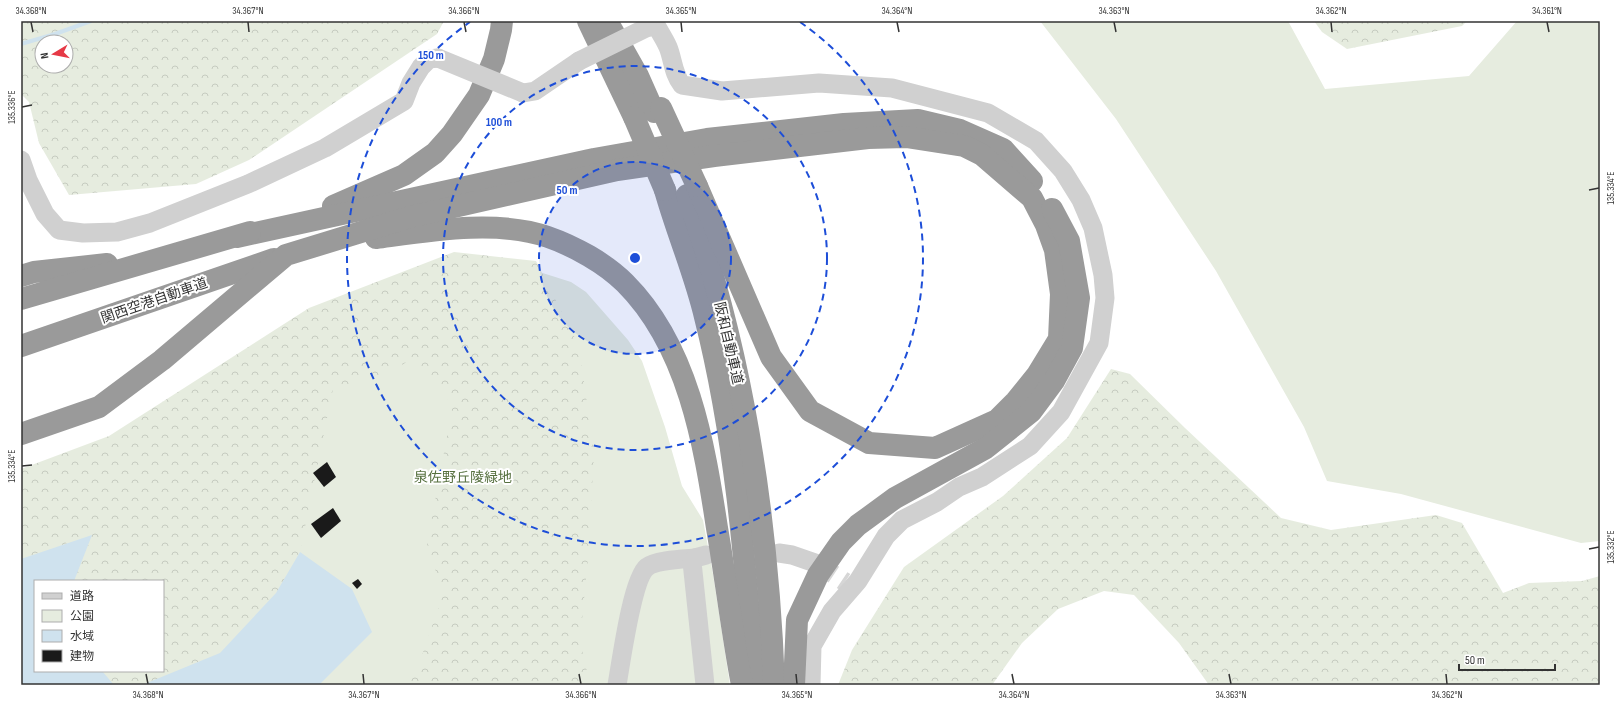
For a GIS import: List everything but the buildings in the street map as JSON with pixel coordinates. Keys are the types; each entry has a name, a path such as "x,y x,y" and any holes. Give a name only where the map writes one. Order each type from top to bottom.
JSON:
{"highway":[{"path":"21,299 237,237 333,206 404,175 435,153 452,134 479,95 494,59 502,21"},
{"name":"阪和自動車道","path":"588,21 650,112"},
{"name":"阪和自動車道","path":"607,21 638,76 650,112 682,187 713,274 724,315 745,414 761,516 774,685"},
{"path":"308,247 410,217 617,170 714,156 868,138 906,137 964,146 982,155 1032,198 1046,225 1055,250 1061,294 1059,339 1037,375 1016,401 997,420 935,448 869,443 810,411 771,357 682,187 650,112 613,21"},
{"path":"237,237 594,159 707,139 844,124 918,120 960,130 1003,149 1026,174 1052,207 1069,241 1079,298 1072,348 1054,381 1031,412 986,448 895,498 858,525 841,542 818,575 798,620 794,685"},
{"name":"阪和自動車道","path":"682,187 705,316 727,420 742,528 754,685"},
{"path":"308,247 442,229 505,229 547,236 577,250 600,264 624,282 642,303 658,326 686,385 705,459 714,505 742,685"},
{"name":"関西空港自動車道","path":"21,346 308,247"},
{"path":"21,434 99,406 162,360 286,255"},
{"path":"21,276 34,272 165,258"}],"street":[{"path":"21,160 28,180 45,214 59,230 83,233 117,232 150,223 248,184 325,148 404,101 410,83 421,67 429,59 438,58 523,93 535,91 579,61 648,27 657,27 663,36 669,48 678,81 682,86 722,91 819,83 892,88 988,113 1036,141 1063,171 1081,200 1093,228 1105,298 1099,343 1061,412 1030,446 982,477 959,487 937,502 902,520 886,536 849,584 812,646 811,685"},
{"path":"779,553 792,555 818,564"},
{"path":"616,685 634,597 642,573 647,566 701,556 692,562 705,685"}],"green space":[{"path":"21,21 444,21 437,34 249,160 196,184 69,195 39,143 29,102 21,94"},
{"path":"1040,21 1288,21 1325,89 1469,76 1517,21 1600,21 1600,541 1581,543 1401,494 1327,481 1304,427 1216,271 1116,119"},
{"path":"1314,21 1467,21 1462,26 1347,49 1322,32"},
{"path":"454,252 536,261 579,346 594,454 588,559 580,641 590,685 400,685 417,670 443,594 427,544 453,404 407,362 391,371 333,389 300,552 276,593 220,653 142,685 114,685 103,672 164,672 164,580 74,580 91,535 21,559 21,469 109,436 309,308"},
{"name":"泉佐野丘陵緑地","path":"530,269 571,282 586,292 628,340 642,361 665,427 682,486 703,520 730,685 21,685 21,469 30,470"},
{"path":"1111,369 1130,374 1281,518 1331,530 1436,515 1462,523 1503,593 1529,583 1582,581 1600,576 1600,685 1209,685 1179,643 1134,595 1104,591 1058,609 1022,643 992,685 838,685 852,650 904,567 1003,496 1067,438"}],"water":[{"path":"92,535 74,580 34,580 34,672 103,672 114,685 21,685 21,559"},
{"path":"300,552 352,589 372,632 319,685 142,685 220,653 276,593"}],"waterway":[{"path":"21,44 91,21"}],"tunnel":[{"path":"818,564 845,582"}]}
